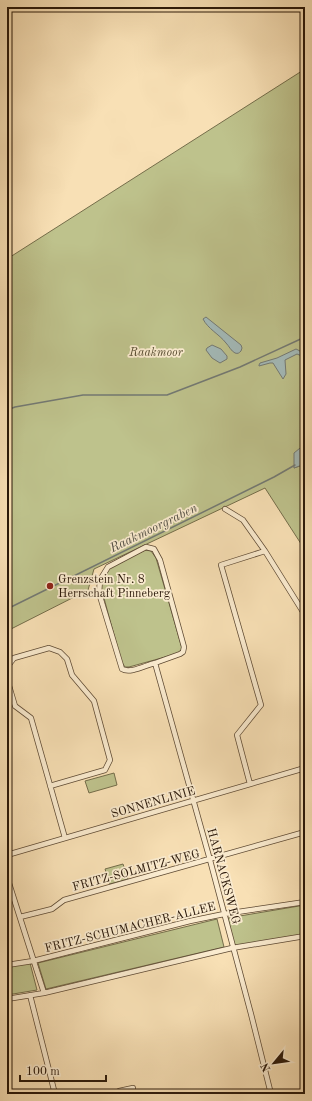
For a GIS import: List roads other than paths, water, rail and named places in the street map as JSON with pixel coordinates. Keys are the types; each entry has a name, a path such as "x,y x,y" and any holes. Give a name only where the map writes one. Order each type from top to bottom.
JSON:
{"street":[{"path":"225,509 243,520 265,551 305,615"},
{"path":"146,547 156,551 160,560 184,647 184,650 180,654 154,663 127,671 122,669 99,593 100,580 108,567 146,547"},
{"path":"250,784 237,735 261,705 221,565 265,551"},
{"path":"7,667 14,658 49,648 60,652 67,659 72,675 94,702 110,760 105,770 50,786"},
{"name":"HARNACKSWEG","path":"154,663 210,860 271,1094"},
{"path":"7,678 15,706 31,718 65,838"},
{"name":"SONNENLINIE","path":"7,855 305,768"},
{"name":"FRITZ-SOLMITZ-WEG","path":"20,917 52,909 64,900 305,832"},
{"path":"7,877 44,993"},
{"name":"FRITZ-SCHUMACHER-ALLEE","path":"7,965 33,961 224,914 305,902"},
{"path":"7,999 44,993 232,948 305,936"},
{"path":"30,995 55,1094"},
{"path":"119,1091 125,1092 133,1088"}],"water":[{"path":"206,317 241,345 242,348 239,353 232,351 205,323 203,319"},
{"path":"212,345 221,349 227,356 227,359 220,363 212,358 206,350"},
{"path":"296,349 300,351 304,357 297,354 285,360 286,374 283,379 273,363 259,366 260,363 277,358"},
{"path":"305,444 305,464 294,468 294,453"}],"waterway":[{"path":"7,410 15,407 83,395 167,395 240,367 305,337"},
{"name":"Raakmoorgraben","path":"7,609 274,477 295,465"}],"place":[{"name":"Grenzstein Nr. 8 Herrschaft Pinneberg","path":"50,586"}],"park label":[{"name":"Raakmoor","path":"156,352"}]}
